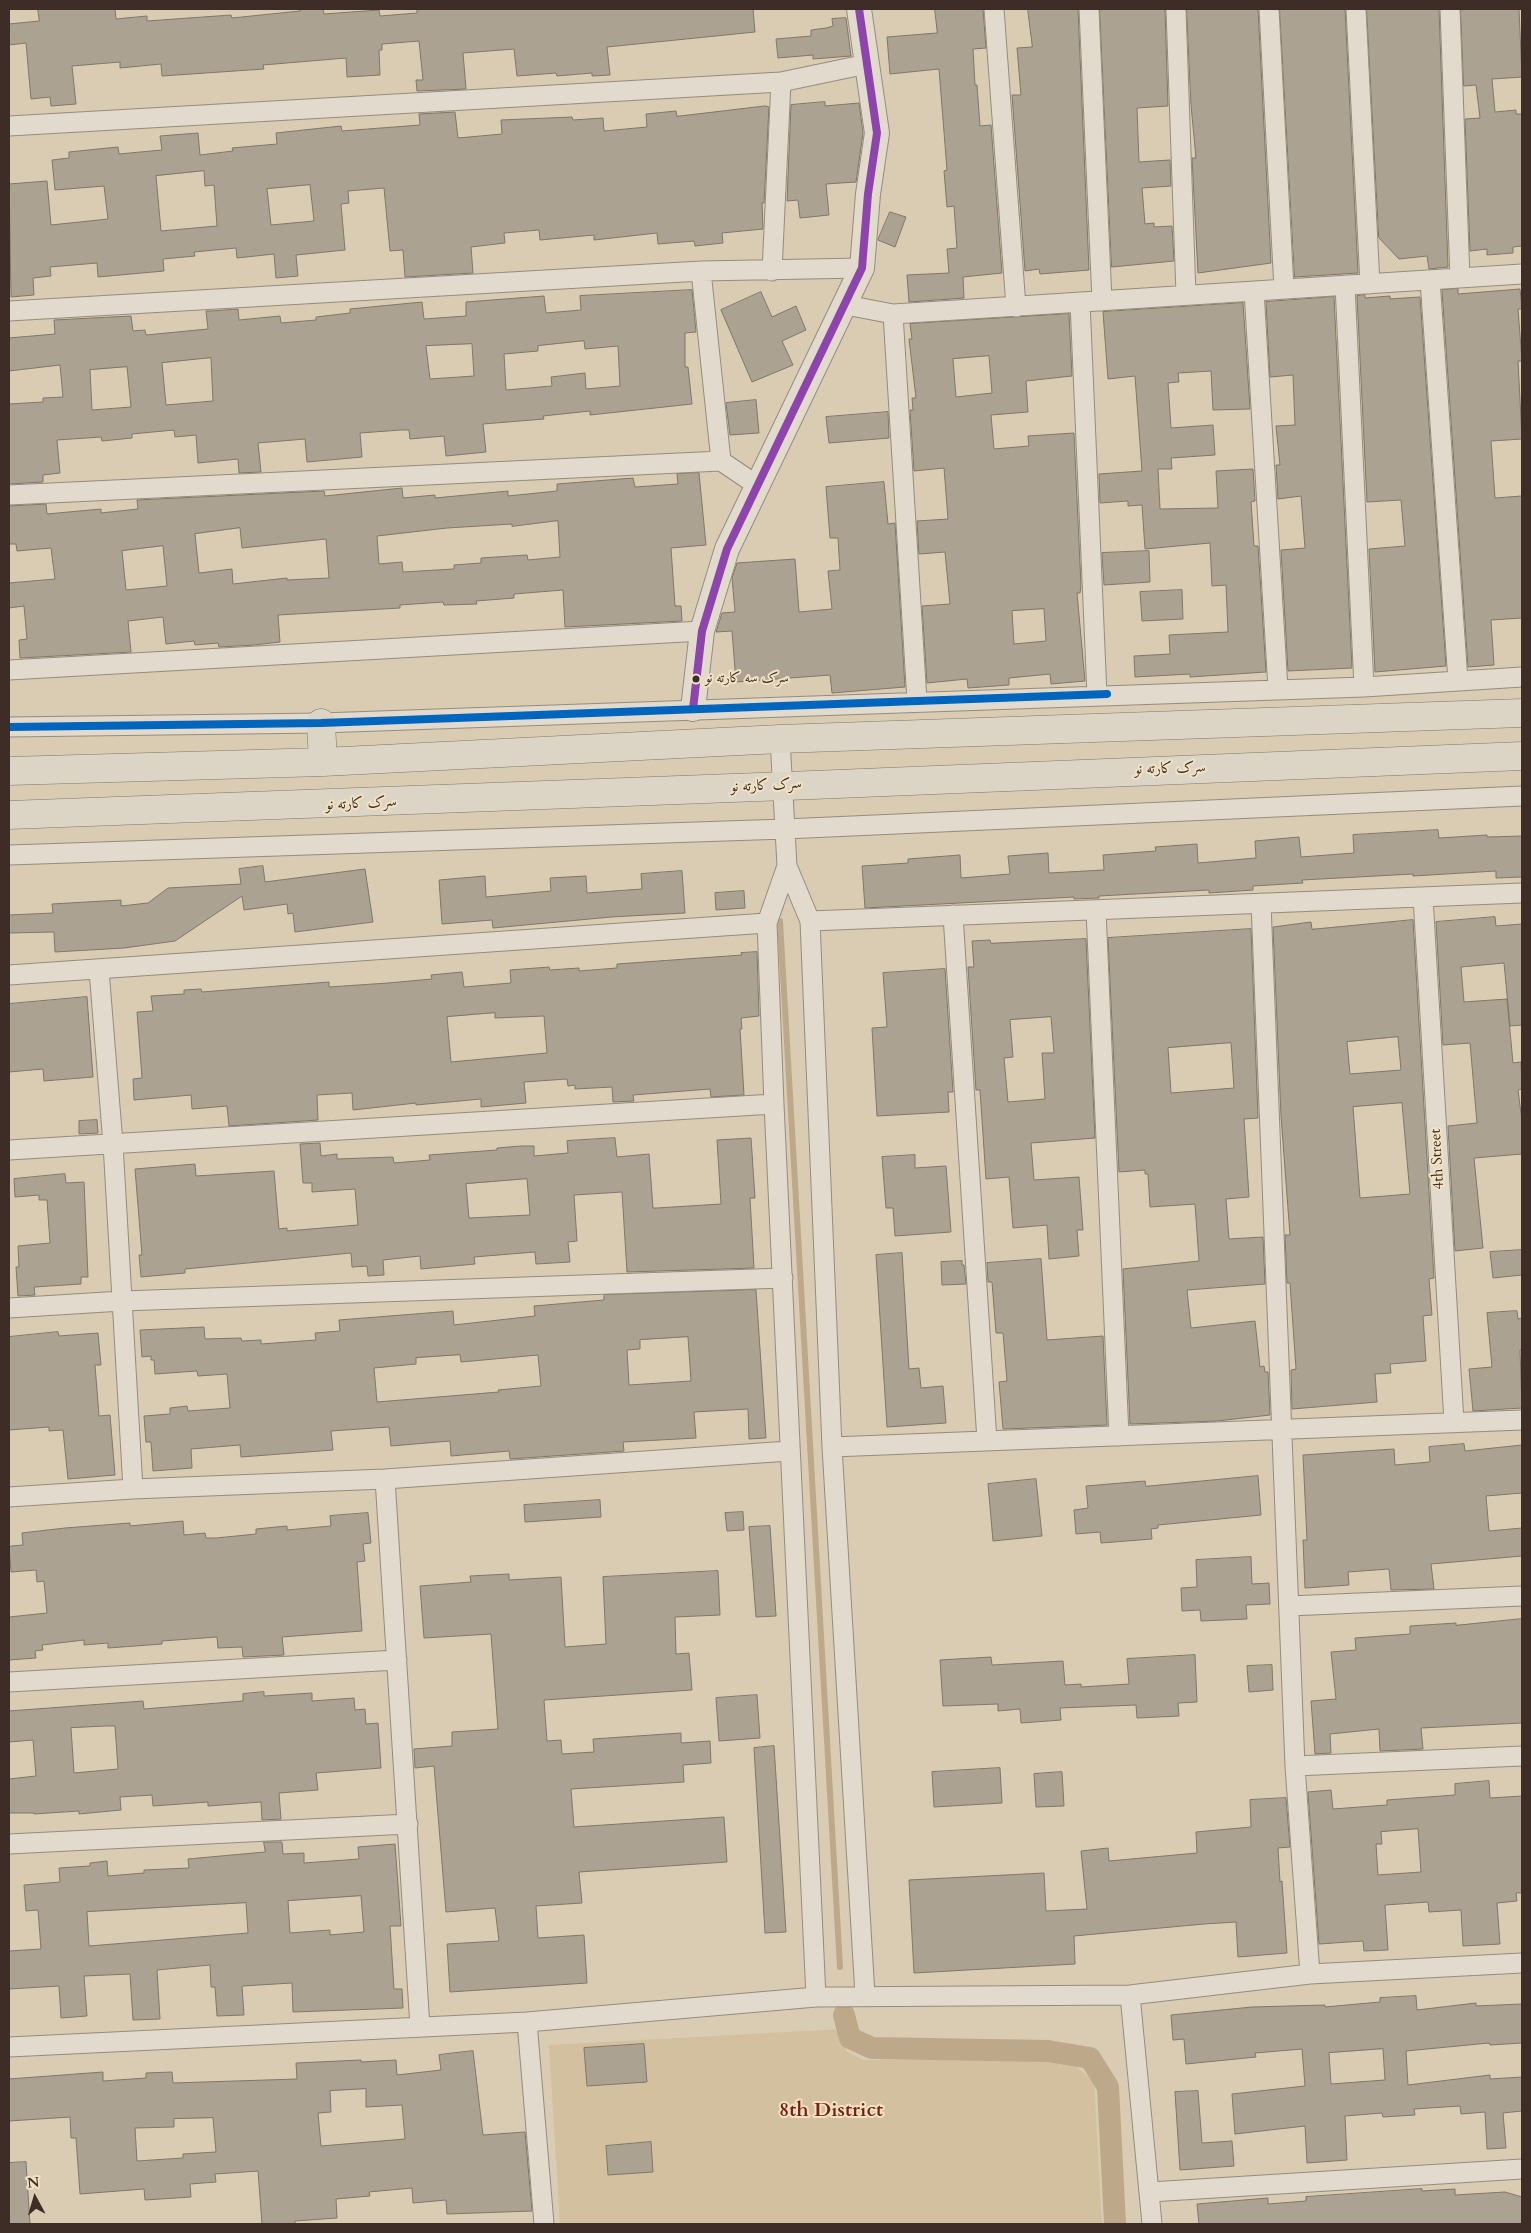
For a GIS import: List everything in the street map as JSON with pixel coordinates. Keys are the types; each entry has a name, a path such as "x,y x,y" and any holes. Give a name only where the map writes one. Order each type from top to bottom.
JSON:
{"highway":[{"path":"9,771 323,762 780,739 1522,713"},
{"path":"321,723 323,762"},
{"name":"سرک کارته نو","path":"9,815 334,805 782,785 1522,756"}],"street":[{"path":"693,709 702,631 727,549 846,305 862,268 868,194 877,134 858,9"},
{"path":"994,9 1016,307"},
{"path":"1089,9 1102,301"},
{"path":"1176,9 1186,295"},
{"path":"1268,9 1284,289"},
{"path":"1356,9 1370,284"},
{"path":"1450,9 1460,278"},
{"path":"9,126 780,82 867,64"},
{"path":"772,271 780,82"},
{"path":"9,311 701,271 862,268"},
{"path":"701,271 721,461"},
{"path":"846,305 893,314 1522,274"},
{"path":"1430,280 1458,681"},
{"path":"1345,285 1364,687"},
{"path":"1254,291 1278,689"},
{"path":"1080,302 1097,695"},
{"path":"893,314 917,701"},
{"path":"9,495 721,461 758,486"},
{"path":"9,670 702,631"},
{"path":"9,727 321,723 1364,687 1522,677"},
{"path":"780,739 788,866 810,921 832,1447 866,1995"},
{"path":"9,855 785,829 1522,796"},
{"path":"788,866 767,923 816,1998"},
{"path":"810,921 1522,892"},
{"name":"4th Street","path":"1422,896 1454,1422"},
{"path":"1261,903 1295,1766 1310,1974"},
{"path":"1096,910 1119,1436"},
{"path":"953,916 987,1441"},
{"path":"9,975 767,923"},
{"path":"99,970 113,1144 133,1489"},
{"path":"9,1150 774,1104"},
{"path":"9,1308 122,1301 782,1278"},
{"path":"832,1447 1522,1420"},
{"path":"9,1498 133,1489 385,1479 790,1451"},
{"path":"385,1479 420,2028"},
{"path":"1289,1606 1522,1596"},
{"path":"9,1682 397,1660"},
{"path":"1295,1766 1522,1756"},
{"path":"9,1844 408,1824"},
{"path":"9,2047 527,2022 866,1995 1130,1995 1310,1974 1522,1964"},
{"path":"1130,1995 1152,2224"},
{"path":"527,2022 544,2224"},
{"path":"1150,2192 1522,2169"}],"shaded area":[{"path":"841,2029 846,2051 863,2060 1067,2060 1094,2081 1102,2224 560,2224 549,2045"}],"building":[{"path":"38,9 115,9 116,19 147,16 147,21 231,15 232,18 300,11 300,9 323,9 324,14 379,10 380,16 417,13 417,9 753,9 755,32 607,47 610,75 592,76 592,73 557,76 556,73 517,76 514,49 463,53 466,89 417,91 416,80 423,80 419,41 382,44 382,50 379,50 380,75 347,77 346,58 263,65 264,69 162,76 161,64 120,68 120,62 72,66 76,104 51,106 50,97 31,99 26,43 9,45 9,24 39,21"},
{"path":"935,9 983,9 986,48 973,49 975,85 977,85 980,126 991,125 1002,273 963,277 964,298 909,302 907,275 949,273 947,249 957,248 954,206 947,207 944,171 947,170 939,69 890,74 887,37 937,33"},
{"path":"1028,9 1078,9 1089,270 1040,274 1039,269 1025,271 1012,95 1021,95 1017,48 1032,47"},
{"path":"1100,9 1165,9 1168,106 1137,108 1139,162 1170,160 1171,186 1142,188 1145,224 1154,223 1154,227 1172,226 1174,261 1112,267"},
{"path":"1187,9 1258,9 1271,263 1198,273 1192,158 1196,158 1191,105"},
{"path":"1280,9 1345,9 1358,273 1295,277"},
{"path":"1367,9 1439,9 1448,267 1429,269 1427,256 1399,259 1379,238"},
{"path":"1461,9 1519,9 1522,77 1492,79 1495,112 1516,110 1516,114 1522,114 1522,246 1513,247 1513,253 1487,255 1487,249 1470,251 1465,119 1480,118 1476,85 1464,86"},
{"path":"846,18 851,56 813,59 813,55 778,58 776,39 811,36 811,30 833,26 832,19"},
{"path":"825,102 825,106 859,103 863,133 856,182 826,184 829,215 800,218 798,200 787,201 791,105"},
{"path":"769,107 764,203 762,203 763,229 722,233 723,243 695,246 694,241 658,244 657,233 594,240 594,235 540,240 539,230 504,233 505,243 471,247 473,273 405,277 403,250 390,251 384,188 348,191 349,203 341,204 345,250 296,255 298,276 276,278 274,254 237,258 236,248 194,252 195,256 163,259 164,271 98,277 97,263 50,267 51,276 33,278 34,295 11,297 9,184 47,181 51,225 108,219 104,186 55,190 52,160 69,158 69,152 118,147 119,154 162,150 160,136 198,133 200,155 233,151 232,148 277,144 276,133 341,126 342,131 420,125 419,114 455,112 458,138 502,134 501,120 572,117 573,120 603,118 604,131 647,127 646,114 676,111 677,116","holes":["204,171 205,186 214,185 217,226 161,231 156,176","310,185 314,221 271,225 267,189"]},
{"path":"890,212 906,217 895,247 878,240"},
{"path":"1458,289 1458,294 1520,289 1522,309 1518,309 1522,361 1518,361 1522,439 1491,441 1495,498 1522,496 1522,618 1491,620 1494,665 1468,667 1442,290"},
{"path":"692,290 696,332 685,333 685,367 688,367 692,404 590,415 590,411 543,416 544,419 483,424 486,452 446,456 444,436 410,439 409,430 360,433 362,457 307,462 305,439 258,443 261,472 239,473 238,459 198,463 196,435 175,437 174,430 132,434 132,438 102,441 101,437 57,440 60,473 43,475 43,482 9,484 9,404 43,402 43,398 63,397 60,365 9,371 9,338 55,334 54,320 131,316 133,331 145,330 146,335 208,329 206,311 238,309 239,320 280,316 281,323 316,320 316,317 350,313 350,309 422,302 424,319 466,316 466,302 544,296 546,313 581,310 580,296","holes":["584,341 585,349 618,346 620,386 586,389 585,373 551,377 552,386 506,390 504,354 538,351 538,346","472,344 474,376 430,379 426,346","211,358 213,401 166,405 162,363","127,367 131,407 92,410 90,370"]},
{"path":"761,292 772,317 796,306 806,330 782,341 793,365 752,382 721,310"},
{"path":"1365,295 1365,298 1390,296 1390,299 1420,297 1446,666 1375,672 1369,549 1405,546 1401,500 1367,502 1357,296"},
{"path":"1334,297 1352,668 1288,671 1281,550 1305,548 1301,496 1278,499 1276,465 1280,465 1276,426 1295,425 1293,375 1270,377 1266,302"},
{"path":"1243,303 1250,409 1213,410 1211,371 1178,373 1179,382 1168,383 1171,428 1213,425 1215,455 1171,458 1172,469 1158,469 1160,509 1218,508 1216,471 1253,469 1255,501 1251,502 1254,546 1258,546 1266,672 1190,677 1190,674 1135,677 1134,656 1170,654 1169,635 1228,632 1226,585 1212,586 1210,543 1145,549 1142,505 1128,506 1128,501 1100,503 1099,474 1142,471 1135,376 1108,379 1103,312"},
{"path":"1069,314 1072,376 1026,381 1028,412 991,415 994,449 1029,446 1028,436 1074,433 1081,586 1080,593 1077,593 1085,681 1051,684 1050,674 1009,678 1009,685 968,688 967,679 927,683 922,606 950,604 945,552 919,554 917,521 948,519 944,468 914,471 910,410 913,410 912,398 916,398 909,339 912,339 910,324","holes":["989,356 992,393 956,397 953,359","1044,609 1046,641 1014,644 1012,611"]},
{"path":"756,400 759,433 730,435 726,403"},
{"path":"888,412 889,438 829,443 826,417"},
{"path":"699,473 706,545 671,548 675,606 681,606 682,621 565,627 563,590 514,594 514,598 476,601 477,604 444,605 443,602 400,605 400,608 278,615 280,642 254,645 219,647 218,643 195,645 194,641 166,644 163,617 128,621 131,652 20,658 19,640 27,639 24,606 9,608 9,583 55,579 51,548 17,551 16,544 9,544 9,506 46,504 47,514 101,509 101,513 138,509 137,500 324,491 325,496 402,488 403,498 435,495 435,498 508,491 508,496 557,491 557,484 633,478 635,487 678,484 677,474","holes":["558,521 560,557 528,560 527,555 481,558 481,563 454,565 454,569 403,572 402,562 379,564 377,536 447,528 512,524 512,526","240,528 242,548 326,539 329,578 287,580 287,578 233,584 232,569 199,573 195,534","163,546 167,586 126,590 122,551"]},
{"path":"884,482 888,524 895,523 905,687 832,693 830,675 736,682 732,631 716,632 722,613 735,612 732,578 737,563 795,559 799,612 832,609 828,571 840,570 838,538 830,538 826,487"},
{"path":"1149,551 1150,582 1104,585 1102,553"},
{"path":"1182,590 1183,619 1142,621 1140,592"},
{"path":"1438,830 1439,838 1487,835 1487,837 1522,836 1522,877 1496,878 1496,871 1413,876 1413,874 1302,880 1303,883 1253,886 1253,890 1209,893 1209,890 1099,896 1099,898 1074,899 1074,897 865,908 862,866 908,863 908,859 960,855 961,878 1010,874 1008,856 1048,853 1049,873 1104,870 1103,855 1156,851 1155,847 1197,844 1198,863 1256,858 1255,841 1299,837 1301,857 1354,853 1353,835"},
{"path":"263,866 265,882 365,869 373,922 295,932 293,913 288,914 287,904 244,910 242,896 175,941 124,948 55,952 54,932 9,933 9,915 53,913 52,904 121,900 121,906 148,903 168,888 241,884 239,869"},
{"path":"682,871 685,913 611,917 493,928 492,920 442,924 439,880 485,876 486,897 551,891 550,878 586,876 587,893 642,889 641,874"},
{"path":"744,891 745,908 716,910 715,893"},
{"path":"1495,917 1496,926 1522,924 1522,1025 1510,1026 1504,963 1461,967 1464,1002 1507,999 1513,1063 1521,1062 1522,1089 1518,1090 1522,1121 1522,1154 1474,1158 1483,1248 1455,1251 1448,1126 1477,1123 1470,1043 1443,1045 1436,922"},
{"path":"1413,920 1434,1278 1429,1279 1432,1315 1423,1316 1426,1361 1390,1364 1391,1373 1375,1374 1377,1402 1292,1409 1291,1370 1296,1369 1290,1283 1287,1283 1285,1235 1290,1235 1281,1116 1273,927 1311,922 1312,929","holes":["1398,1037 1401,1070 1350,1074 1347,1042","1402,1103 1410,1194 1360,1198 1353,1107"]},
{"path":"1251,929 1258,1118 1244,1119 1249,1197 1226,1199 1229,1239 1263,1237 1265,1284 1187,1290 1191,1328 1255,1321 1260,1367 1264,1366 1265,1372 1268,1372 1270,1415 1217,1421 1130,1424 1123,1269 1199,1261 1195,1204 1150,1207 1148,1174 1145,1174 1145,1170 1119,1172 1108,938","holes":["1231,1043 1234,1088 1171,1093 1168,1048"]},
{"path":"1086,939 1095,1138 1031,1143 1034,1180 1079,1177 1083,1230 1077,1230 1079,1256 1049,1259 1047,1225 1013,1228 1009,1177 986,1179 980,1090 976,1090 968,967 974,967 972,941 990,940 991,943","holes":["1051,1017 1054,1053 1042,1053 1045,1099 1008,1102 1004,1058 1013,1057 1010,1020"]},
{"path":"757,952 759,1016 741,1018 744,1095 711,1097 710,1089 633,1095 634,1101 613,1102 612,1087 575,1089 575,1085 568,1086 567,1079 524,1082 526,1103 481,1107 481,1099 416,1105 416,1103 353,1110 352,1093 317,1095 318,1120 229,1126 227,1106 192,1109 191,1095 134,1100 133,1079 142,1078 137,1012 153,1011 151,996 184,994 184,990 201,989 202,992 329,982 329,987 388,983 432,979 431,975 462,972 464,987 511,983 510,970 549,967 550,970 579,968 579,971 617,968 617,964 742,955 741,953","holes":["495,1013 495,1018 544,1016 547,1053 451,1062 447,1017"]},
{"path":"945,969 953,1092 948,1092 949,1112 877,1116 872,1028 887,1027 883,973"},
{"path":"87,997 93,1077 44,1081 43,1069 9,1072 9,1004"},
{"path":"97,1120 98,1133 79,1134 79,1121"},
{"path":"615,1138 617,1157 649,1154 653,1208 657,1208 721,1204 717,1140 751,1138 755,1198 750,1198 754,1268 627,1272 622,1192 574,1195 577,1241 568,1242 570,1262 536,1264 535,1252 474,1257 475,1264 421,1269 420,1256 383,1260 384,1275 368,1276 367,1266 352,1267 351,1253 185,1269 185,1273 141,1277 139,1255 142,1255 135,1169 195,1164 196,1176 274,1171 279,1229 287,1228 287,1231 358,1225 355,1189 312,1192 312,1183 303,1183 300,1144 320,1143 321,1156 337,1154 337,1159 393,1157 394,1163 430,1160 429,1155 497,1150 497,1148 521,1146 534,1146 534,1156 568,1153 567,1141","holes":["527,1179 530,1215 469,1218 466,1184"]},
{"path":"915,1155 915,1168 946,1166 951,1232 895,1236 893,1208 886,1208 882,1157"},
{"path":"65,1174 66,1183 84,1182 88,1277 81,1277 81,1284 34,1287 35,1295 18,1296 16,1267 19,1267 18,1246 50,1243 47,1200 39,1200 39,1195 15,1197 14,1179"},
{"path":"1522,1250 1522,1275 1493,1278 1490,1252"},
{"path":"902,1253 909,1369 919,1368 921,1388 943,1386 946,1423 887,1427 876,1255"},
{"path":"1041,1259 1047,1340 1103,1336 1107,1425 1003,1429 999,1382 1007,1381 1003,1333 996,1333 992,1282 988,1282 987,1263"},
{"path":"962,1261 966,1284 942,1285 941,1262"},
{"path":"756,1290 766,1438 749,1439 748,1409 694,1412 696,1438 623,1442 624,1451 510,1459 509,1451 451,1456 450,1441 391,1446 389,1427 331,1431 333,1450 241,1457 240,1445 191,1449 192,1468 153,1471 151,1442 146,1442 144,1416 170,1414 170,1408 187,1406 188,1411 230,1408 227,1374 198,1376 197,1371 155,1374 154,1360 151,1360 151,1356 142,1357 140,1330 204,1327 205,1339 241,1338 242,1341 261,1340 261,1344 316,1340 315,1333 340,1331 339,1320 453,1311 454,1325 535,1316 534,1306 604,1300 604,1295","holes":["688,1337 691,1381 629,1385 627,1350 640,1349 640,1340","460,1355 461,1362 538,1355 541,1386 498,1390 499,1392 377,1402 374,1368 416,1364 416,1358"]},
{"path":"1517,1311 1518,1319 1522,1318 1522,1350 1520,1350 1522,1408 1473,1411 1469,1369 1492,1367 1487,1313"},
{"path":"58,1332 59,1336 98,1333 101,1365 95,1365 99,1416 110,1415 115,1475 68,1479 63,1430 49,1431 49,1427 9,1430 9,1337"},
{"path":"1464,1444 1465,1451 1522,1445 1522,1493 1486,1496 1489,1531 1522,1528 1522,1556 1431,1564 1434,1589 1391,1590 1389,1569 1348,1572 1349,1585 1305,1588 1303,1540 1307,1540 1303,1455 1394,1449 1395,1465 1430,1462 1429,1447"},
{"path":"1258,1476 1261,1515 1158,1525 1158,1528 1151,1529 1152,1539 1101,1543 1100,1532 1076,1534 1074,1510 1088,1508 1086,1486 1145,1481 1146,1486"},
{"path":"1036,1479 1042,1536 993,1541 988,1484"},
{"path":"600,1500 601,1517 525,1522 524,1505"},
{"path":"743,1512 744,1530 727,1531 725,1513"},
{"path":"368,1513 371,1543 363,1544 365,1561 357,1562 362,1631 282,1637 284,1655 243,1657 242,1647 218,1648 217,1637 162,1641 162,1644 108,1648 108,1643 84,1645 84,1640 42,1645 43,1650 35,1651 36,1658 9,1660 9,1617 47,1613 44,1581 37,1582 36,1570 11,1572 9,1548 11,1546 23,1545 22,1533 130,1523 130,1526 183,1521 184,1535 205,1533 206,1538 216,1538 256,1534 256,1529 287,1526 287,1530 331,1526 330,1516"},
{"path":"770,1526 776,1616 756,1617 749,1527"},
{"path":"1251,1557 1252,1584 1269,1583 1270,1604 1246,1605 1247,1619 1201,1621 1200,1610 1182,1611 1181,1588 1197,1587 1196,1560"},
{"path":"718,1571 720,1615 675,1617 676,1654 689,1653 692,1690 544,1700 547,1741 561,1740 562,1754 594,1752 593,1739 681,1733 681,1743 710,1741 711,1763 683,1765 684,1782 571,1789 574,1827 724,1817 727,1862 579,1872 582,1903 536,1906 538,1938 584,1935 587,1983 450,1992 447,1944 499,1941 495,1908 446,1912 434,1766 415,1768 414,1749 452,1746 452,1732 498,1729 491,1634 424,1638 420,1586 471,1582 470,1576 509,1574 509,1580 561,1577 565,1647 606,1644 603,1577"},
{"path":"1522,1619 1522,1723 1421,1728 1423,1749 1380,1751 1379,1729 1330,1734 1331,1753 1315,1754 1311,1701 1336,1699 1331,1652 1356,1650 1355,1638 1410,1634 1410,1626 1456,1623 1456,1625"},
{"path":"1195,1655 1197,1702 1178,1703 1179,1716 1137,1718 1136,1705 1060,1708 1061,1720 1021,1723 1020,1709 998,1711 998,1704 943,1706 940,1660 991,1657 992,1665 1063,1661 1065,1685 1081,1684 1081,1687 1129,1684 1127,1659"},
{"path":"1272,1665 1273,1690 1249,1692 1247,1666"},
{"path":"264,1692 264,1696 312,1693 312,1701 354,1698 355,1710 365,1709 366,1724 378,1723 381,1768 316,1773 318,1790 279,1793 281,1819 262,1820 261,1802 208,1806 208,1802 153,1806 152,1795 120,1797 121,1810 79,1814 79,1811 34,1814 9,1813 9,1779 36,1776 33,1740 9,1742 9,1711 143,1701 144,1709 243,1701 243,1694","holes":["115,1726 118,1769 74,1773 71,1728"]},
{"path":"757,1695 760,1738 719,1741 716,1698"},
{"path":"774,1746 786,1932 765,1933 754,1748"},
{"path":"1000,1768 1002,1803 934,1807 932,1772"},
{"path":"1062,1772 1064,1806 1036,1807 1034,1774"},
{"path":"1489,1781 1490,1798 1522,1796 1522,1893 1516,1893 1517,1901 1497,1903 1500,1944 1463,1946 1461,1910 1429,1912 1428,1902 1385,1905 1388,1950 1364,1951 1363,1941 1319,1944 1308,1792 1331,1790 1333,1809 1387,1805 1387,1800 1455,1795 1455,1784","holes":["1418,1829 1421,1872 1378,1875 1376,1844 1382,1844 1381,1832"]},
{"path":"1286,1798 1290,1847 1278,1848 1287,1953 1238,1957 1236,1922 1074,1936 1075,1964 914,1973 909,1880 1044,1873 1046,1911 1087,1909 1081,1851 1108,1848 1109,1861 1197,1853 1196,1832 1251,1827 1250,1800"},
{"path":"264,1842 282,1842 283,1854 304,1853 304,1863 359,1859 358,1847 395,1844 401,1926 390,1926 394,1989 402,1989 403,2008 293,2012 292,1983 242,1986 244,2015 217,2016 215,1987 211,1987 210,1965 157,1970 160,2019 133,2020 130,1974 84,1976 87,2016 61,2018 59,1986 9,1989 9,1951 41,1949 38,1910 26,1911 24,1885 60,1882 59,1868 90,1866 90,1863 107,1861 108,1876 144,1873 144,1870 189,1868 188,1859 265,1852","holes":["361,1896 364,1932 330,1935 330,1930 290,1933 288,1901","246,1903 248,1933 89,1946 87,1912"]},
{"path":"1416,1996 1417,2010 1476,2003 1476,2006 1522,2004 1522,2043 1490,2045 1489,2043 1406,2051 1408,2085 1490,2075 1490,2079 1522,2077 1522,2111 1503,2113 1506,2148 1487,2149 1485,2112 1461,2114 1460,2106 1414,2109 1415,2115 1383,2117 1382,2113 1345,2116 1347,2160 1307,2163 1305,2126 1235,2134 1232,2094 1305,2086 1302,2049 1255,2053 1256,2057 1186,2064 1184,2039 1173,2040 1171,2015 1252,2007 1325,2005 1325,2007 1380,2002 1380,1998","holes":["1383,2049 1385,2080 1331,2084 1329,2053"]},
{"path":"644,2044 647,2082 587,2086 584,2048"},
{"path":"473,2051 483,2135 525,2132 532,2211 447,2214 446,2200 413,2203 412,2188 369,2192 370,2196 336,2199 337,2218 295,2221 295,2224 262,2224 258,2171 215,2174 216,2182 190,2184 191,2197 145,2200 144,2189 80,2194 76,2138 71,2138 70,2117 9,2121 9,2079 103,2072 103,2081 146,2078 146,2073 172,2072 173,2083 297,2079 296,2063 361,2060 361,2062 396,2060 397,2075 441,2070 439,2055","holes":["366,2089 366,2107 402,2105 405,2139 321,2146 318,2113 331,2112 330,2091","213,2118 216,2152 183,2154 183,2158 137,2161 135,2128 174,2127 174,2119"]},
{"path":"1198,2091 1202,2143 1232,2141 1234,2166 1180,2170 1175,2092"},
{"path":"651,2142 653,2172 608,2175 606,2146"},
{"path":"26,2162 30,2224 9,2224 9,2163"},
{"path":"1422,2189 1422,2191 1455,2189 1455,2195 1505,2192 1522,2197 1522,2224 1199,2224 1197,2204 1268,2198 1268,2204 1306,2201 1306,2197"}],"waterway":[{"path":"780,921 840,1967"},
{"path":"844,2015 850,2038 872,2048 1048,2051 1090,2058 1108,2087 1115,2224"}],"transit line":[{"path":"693,709 702,631 727,549 862,268 868,194 877,133 859,9"},
{"path":"9,727 321,723 1107,694"}],"place":[{"name":"سرک سه کارته نو","path":"696,679"}],"district":[{"name":"8th District","path":"831,2111"}]}
